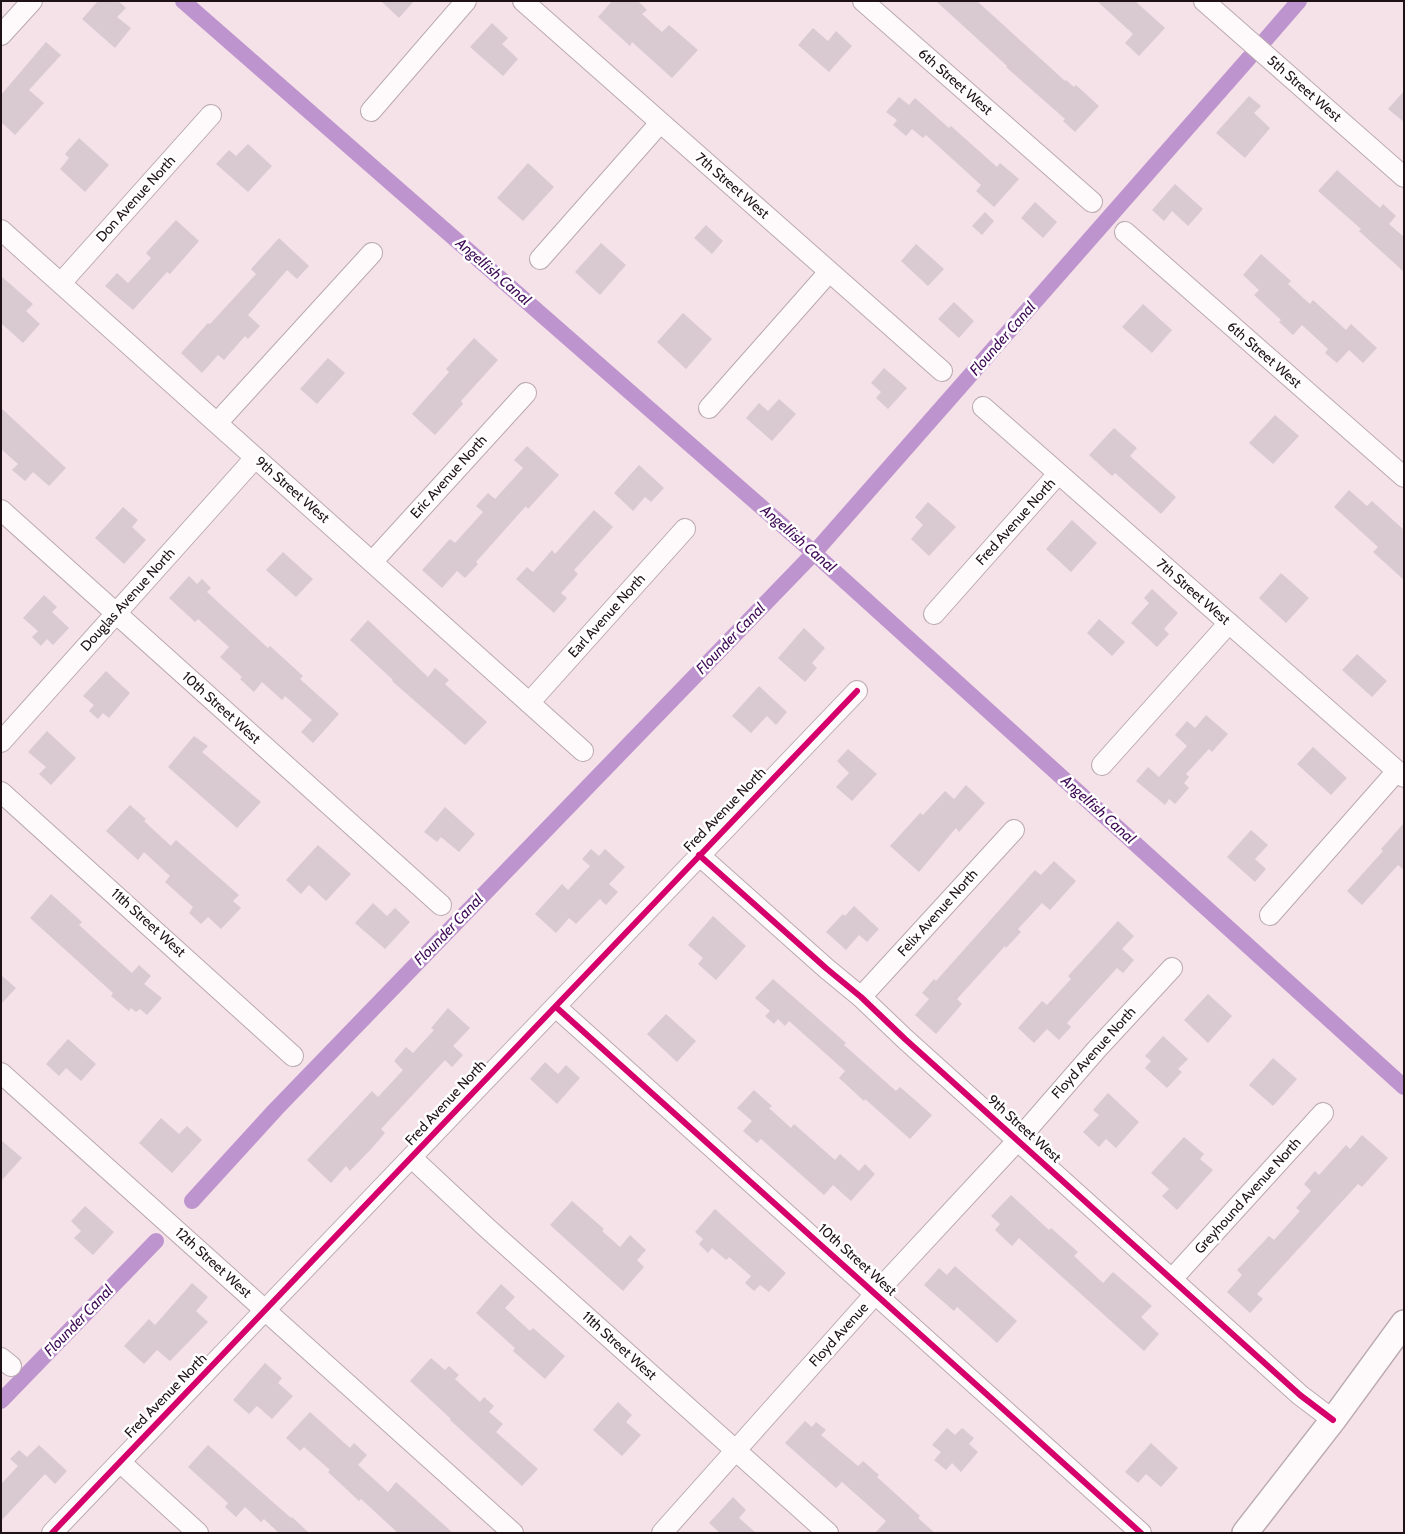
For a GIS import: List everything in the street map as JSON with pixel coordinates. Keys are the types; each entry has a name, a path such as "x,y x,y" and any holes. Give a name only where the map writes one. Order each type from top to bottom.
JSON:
{"main road":[{"path":"1244,1533 1333,1420 1404,1324"}],"street":[{"path":"1,36 32,1"},
{"path":"371,111 466,1"},
{"name":"7th Street West","path":"523,1 942,371"},
{"name":"6th Street West","path":"863,1 1092,202"},
{"name":"5th Street West","path":"1204,1 1404,177"},
{"name":"Don Avenue North","path":"61,283 211,115"},
{"path":"540,259 660,123"},
{"name":"9th Street West","path":"1,230 583,751"},
{"name":"6th Street West","path":"1125,232 1404,477"},
{"path":"217,423 372,253"},
{"path":"709,408 829,272"},
{"name":"Eric Avenue North","path":"373,561 526,393"},
{"name":"7th Street West","path":"983,407 1400,774"},
{"name":"Douglas Avenue North","path":"1,742 255,458"},
{"name":"Fred Avenue North","path":"934,614 1058,474"},
{"name":"10th Street West","path":"1,510 441,905"},
{"name":"Earl Avenue North","path":"529,703 685,529"},
{"path":"1102,765 1229,623"},
{"name":"Fred Avenue North","path":"52,1533 857,691"},
{"path":"1270,915 1400,774"},
{"name":"11th Street West","path":"1,792 293,1056"},
{"name":"Felix Avenue North","path":"861,997 1014,830"},
{"name":"9th Street West","path":"699,855 861,997 1300,1395 1333,1420"},
{"name":"Floyd Avenue North","path":"1018,1140 1109,1036 1172,968"},
{"name":"10th Street West","path":"556,1007 876,1293 955,1367 1140,1533"},
{"name":"12th Street West","path":"1,1073 513,1533"},
{"name":"Greyhound Avenue North","path":"1172,1279 1323,1113"},
{"name":"Floyd Avenue","path":"662,1533 876,1293 1018,1140"},
{"name":"11th Street West","path":"412,1158 486,1228 828,1533"},
{"path":"120,1462 198,1533"}],"building":[{"path":"98,1 118,1 126,8 117,17 131,28 115,48 82,19"},
{"path":"381,1 414,1 399,18"},
{"path":"612,1 638,1 647,10 642,14 662,32 669,25 698,50 672,78 632,42 630,46 598,17"},
{"path":"936,1 977,1 1065,81 1074,87 1076,85 1099,106 1075,132 1063,121 1065,119"},
{"path":"1097,1 1135,1 1165,28 1139,56 1125,43 1133,34"},
{"path":"492,23 508,38 502,44 518,59 503,76 470,47"},
{"path":"813,28 828,41 836,31 852,46 829,72 798,45"},
{"path":"46,42 61,55 29,90 44,103 15,135 1,122 1,95"},
{"path":"1404,91 1404,122 1388,109"},
{"path":"1249,96 1261,106 1254,113 1270,128 1245,158 1216,133"},
{"path":"899,97 909,105 915,98 949,128 951,126 997,167 1000,163 1019,179 994,207 976,191 981,185 926,135 923,138 912,129 906,136 893,125 897,120 886,112"},
{"path":"79,138 109,165 85,192 60,169 69,158 65,154"},
{"path":"248,144 272,166 248,192 216,164 229,150 236,156"},
{"path":"528,163 554,187 523,221 497,198"},
{"path":"1337,170 1380,208 1383,204 1396,216 1389,224 1404,237 1404,272 1359,231 1361,229 1318,191"},
{"path":"1175,184 1203,209 1188,226 1172,211 1164,221 1152,210"},
{"path":"1035,202 1057,222 1043,238 1021,218"},
{"path":"985,212 994,221 982,235 972,226"},
{"path":"176,220 199,241 170,274 167,272 133,310 105,286 117,273 128,283 151,258 146,253"},
{"path":"706,225 723,241 712,254 694,238"},
{"path":"279,238 309,266 297,279 287,270 248,315 260,326 248,339 245,336 224,360 218,355 202,373 181,353 256,274 251,269"},
{"path":"601,243 626,265 600,295 575,272"},
{"path":"916,244 944,269 928,286 901,261"},
{"path":"1261,254 1291,281 1288,284 1310,304 1313,300 1346,330 1351,324 1377,348 1363,363 1349,350 1337,363 1325,353 1328,349 1302,325 1293,335 1279,322 1281,320 1254,295 1259,290 1243,275"},
{"path":"1,276 33,304 26,311 40,324 23,343 1,323"},
{"path":"954,302 974,321 959,338 938,319"},
{"path":"1143,304 1172,330 1152,353 1122,327"},
{"path":"683,313 712,339 686,369 657,342"},
{"path":"474,338 498,360 461,401 463,404 435,435 412,414 449,372 446,369"},
{"path":"328,358 345,373 317,404 300,389"},
{"path":"884,368 907,388 888,409 876,398 881,392 871,383"},
{"path":"779,399 796,414 772,441 746,418 759,403 768,411"},
{"path":"1,408 66,468 49,486 33,472 25,481 12,470 18,464 1,449"},
{"path":"1275,415 1299,436 1273,464 1249,443"},
{"path":"1114,428 1137,448 1130,456 1176,497 1161,514 1115,473 1112,476 1089,455"},
{"path":"527,446 559,475 528,509 526,506 476,562 478,564 465,578 457,571 442,588 422,570 450,539 455,543 483,512 476,506 488,493 495,499 523,468 514,460"},
{"path":"639,465 664,488 651,502 645,497 633,511 614,493"},
{"path":"1349,490 1367,506 1372,501 1404,530 1404,580 1373,552 1378,547 1334,507"},
{"path":"928,502 956,527 929,556 911,539 923,525 915,517"},
{"path":"123,507 138,520 132,527 146,540 124,564 95,538"},
{"path":"594,510 613,527 574,570 578,574 561,593 567,598 554,613 516,579 527,567 533,572 552,550 555,554"},
{"path":"1072,520 1097,543 1071,572 1046,549"},
{"path":"283,552 313,579 296,597 266,570"},
{"path":"1281,573 1309,598 1286,623 1259,598"},
{"path":"189,576 197,584 202,579 211,588 207,592 268,648 270,646 303,676 300,679 339,714 313,743 301,732 312,720 285,696 282,700 262,682 254,692 240,679 242,677 220,657 229,647 198,619 195,622 169,598"},
{"path":"1152,589 1178,613 1164,629 1169,634 1157,647 1131,623 1149,603 1144,598"},
{"path":"44,595 57,607 52,612 69,628 53,645 47,639 41,646 32,637 38,631 23,618"},
{"path":"1099,619 1125,642 1112,656 1087,633"},
{"path":"368,620 428,677 435,668 449,680 445,684 487,722 465,745 392,681 350,640"},
{"path":"804,628 825,648 812,663 817,668 805,682 778,658"},
{"path":"1357,654 1387,681 1372,697 1342,670"},
{"path":"106,671 130,693 109,718 103,713 98,719 89,711 94,705 83,696"},
{"path":"759,686 787,712 776,725 767,716 751,733 732,716"},
{"path":"1206,715 1228,734 1212,752 1209,749 1186,774 1189,777 1184,783 1189,788 1175,804 1169,799 1165,805 1136,781 1148,767 1159,777 1187,746 1175,735 1187,721 1195,728"},
{"path":"47,731 76,758 51,785 39,774 46,767 28,752"},
{"path":"194,736 208,746 202,752 261,802 237,828 168,767"},
{"path":"1313,747 1347,778 1331,795 1297,764"},
{"path":"848,749 877,774 852,801 836,787 849,773 837,761"},
{"path":"966,785 985,803 959,832 956,828 919,872 890,846 920,813 923,815 945,791 954,799"},
{"path":"130,805 171,846 176,840 239,895 233,901 241,908 221,929 208,917 201,924 189,913 193,907 165,882 170,876 144,852 138,860 106,831"},
{"path":"445,807 475,834 459,852 441,837 437,842 424,832"},
{"path":"1404,823 1404,870 1398,865 1362,905 1347,891 1383,851 1381,849"},
{"path":"1251,830 1268,845 1255,859 1266,869 1255,882 1227,857"},
{"path":"318,845 351,874 326,901 309,885 301,894 286,880"},
{"path":"591,849 599,856 605,849 625,867 609,884 618,892 606,905 600,899 576,924 569,918 556,933 535,914 562,884 568,890 590,866 582,859"},
{"path":"1054,861 1076,881 1050,910 1042,903 1018,929 1021,932 1006,948 1005,946 957,999 962,1004 936,1034 915,1015 929,999 922,993 934,979 936,981 1035,870 1041,875"},
{"path":"51,894 82,922 79,925 132,973 139,965 151,976 144,984 162,998 147,1015 140,1009 136,1012 131,1008 129,1011 111,996 113,993 30,918"},
{"path":"373,903 387,916 395,908 410,922 385,949 355,923"},
{"path":"854,906 879,929 867,942 859,935 846,950 826,932 843,914 845,916"},
{"path":"713,916 746,946 716,980 698,964 703,958 688,945"},
{"path":"1118,921 1134,936 1122,949 1134,960 1123,973 1117,968 1067,1023 1071,1027 1059,1040 1047,1029 1034,1043 1018,1028 1042,1001 1047,1005 1071,979 1068,976"},
{"path":"1,975 16,988 1,1004"},
{"path":"773,979 846,1043 844,1045 896,1091 900,1087 932,1115 910,1139 839,1078 845,1071 789,1021 785,1026 778,1019 774,1024 765,1016 770,1011 755,998"},
{"path":"1208,994 1232,1016 1208,1043 1184,1020"},
{"path":"448,1008 470,1028 453,1046 463,1055 452,1067 445,1060 381,1129 385,1133 372,1148 350,1171 346,1166 331,1183 307,1160 372,1091 378,1097 403,1070 394,1061 406,1047 413,1053 434,1030 431,1028"},
{"path":"666,1014 696,1041 677,1062 647,1034"},
{"path":"1163,1036 1188,1059 1178,1069 1182,1072 1167,1088 1145,1068 1151,1061 1145,1056"},
{"path":"68,1039 96,1064 81,1081 66,1068 59,1076 46,1064"},
{"path":"1273,1058 1297,1079 1273,1106 1249,1085"},
{"path":"545,1062 558,1074 566,1065 580,1078 557,1104 530,1079"},
{"path":"754,1090 772,1106 769,1108 791,1128 794,1124 835,1160 840,1154 859,1171 865,1164 875,1174 851,1201 833,1185 824,1195 761,1139 757,1143 743,1131 752,1121 737,1108"},
{"path":"1108,1093 1139,1122 1116,1148 1106,1139 1099,1147 1083,1132 1099,1115 1093,1110"},
{"path":"161,1118 179,1134 187,1126 202,1140 172,1173 139,1143"},
{"path":"1362,1135 1388,1158 1362,1187 1358,1184 1257,1294 1263,1299 1250,1313 1227,1292 1242,1275 1237,1270 1269,1236 1274,1240 1300,1211 1296,1208 1311,1191 1304,1184 1315,1171 1319,1175 1346,1145 1350,1149"},
{"path":"1184,1137 1204,1154 1200,1159 1213,1170 1177,1210 1162,1196 1169,1189 1151,1173"},
{"path":"1,1140 22,1158 1,1181"},
{"path":"1011,1195 1049,1230 1051,1228 1078,1252 1074,1256 1103,1283 1113,1272 1152,1306 1141,1317 1159,1334 1144,1351 1019,1238 1012,1246 995,1230 1000,1224 991,1216"},
{"path":"572,1201 604,1229 602,1231 620,1247 630,1235 646,1250 637,1260 644,1267 623,1291 550,1225"},
{"path":"85,1206 114,1232 93,1255 74,1238 81,1231 71,1221"},
{"path":"715,1209 786,1273 769,1292 760,1285 754,1291 745,1283 751,1276 729,1257 726,1260 712,1248 708,1253 699,1244 703,1239 695,1232"},
{"path":"955,1266 1017,1321 997,1343 957,1307 954,1311 924,1285 939,1268 947,1275"},
{"path":"192,1283 208,1297 196,1311 208,1322 170,1361 157,1350 144,1364 124,1346 149,1319 155,1325"},
{"path":"501,1284 515,1297 505,1308 530,1331 533,1328 565,1356 545,1379 513,1351 515,1348 476,1313"},
{"path":"431,1358 445,1370 449,1366 459,1375 455,1379 480,1402 484,1397 494,1406 489,1412 503,1424 496,1432 538,1469 522,1486 410,1381"},
{"path":"265,1363 282,1378 278,1383 293,1396 272,1419 257,1406 249,1414 233,1400"},
{"path":"618,1402 632,1415 626,1422 641,1435 622,1456 593,1430"},
{"path":"310,1412 350,1448 354,1443 367,1455 358,1465 388,1492 396,1482 453,1533 398,1533 361,1499 359,1501 328,1472 330,1470 304,1447 300,1451 286,1438"},
{"path":"805,1421 812,1427 816,1422 826,1430 821,1435 858,1466 863,1461 935,1533 875,1533 886,1521 842,1482 836,1488 785,1443"},
{"path":"947,1428 955,1435 962,1428 974,1438 969,1444 978,1452 961,1472 952,1463 946,1470 934,1460 941,1452 932,1445"},
{"path":"1151,1443 1178,1468 1161,1487 1146,1474 1138,1483 1125,1472"},
{"path":"39,1445 67,1471 55,1484 45,1474 1,1521 1,1484 18,1466 10,1459 19,1450 27,1457"},
{"path":"208,1445 309,1533 279,1533 264,1519 261,1522 245,1507 236,1517 225,1507 228,1503 188,1467"},
{"path":"733,1497 746,1510 739,1518 756,1533 720,1533 709,1523"}],"waterway":[{"name":"Angelfish Canal","path":"183,1 814,553 1404,1087"},
{"name":"Flounder Canal","path":"1266,39 1299,1"},
{"name":"Flounder Canal","path":"192,1201 276,1109 814,553 1249,58"},
{"name":"Flounder Canal","path":"1,1401 156,1241"}],"cycle path":[{"path":"52,1533 857,691"},
{"path":"699,855 861,997 905,1039 1300,1395 1333,1420"},
{"path":"556,1007 1141,1533"}]}
